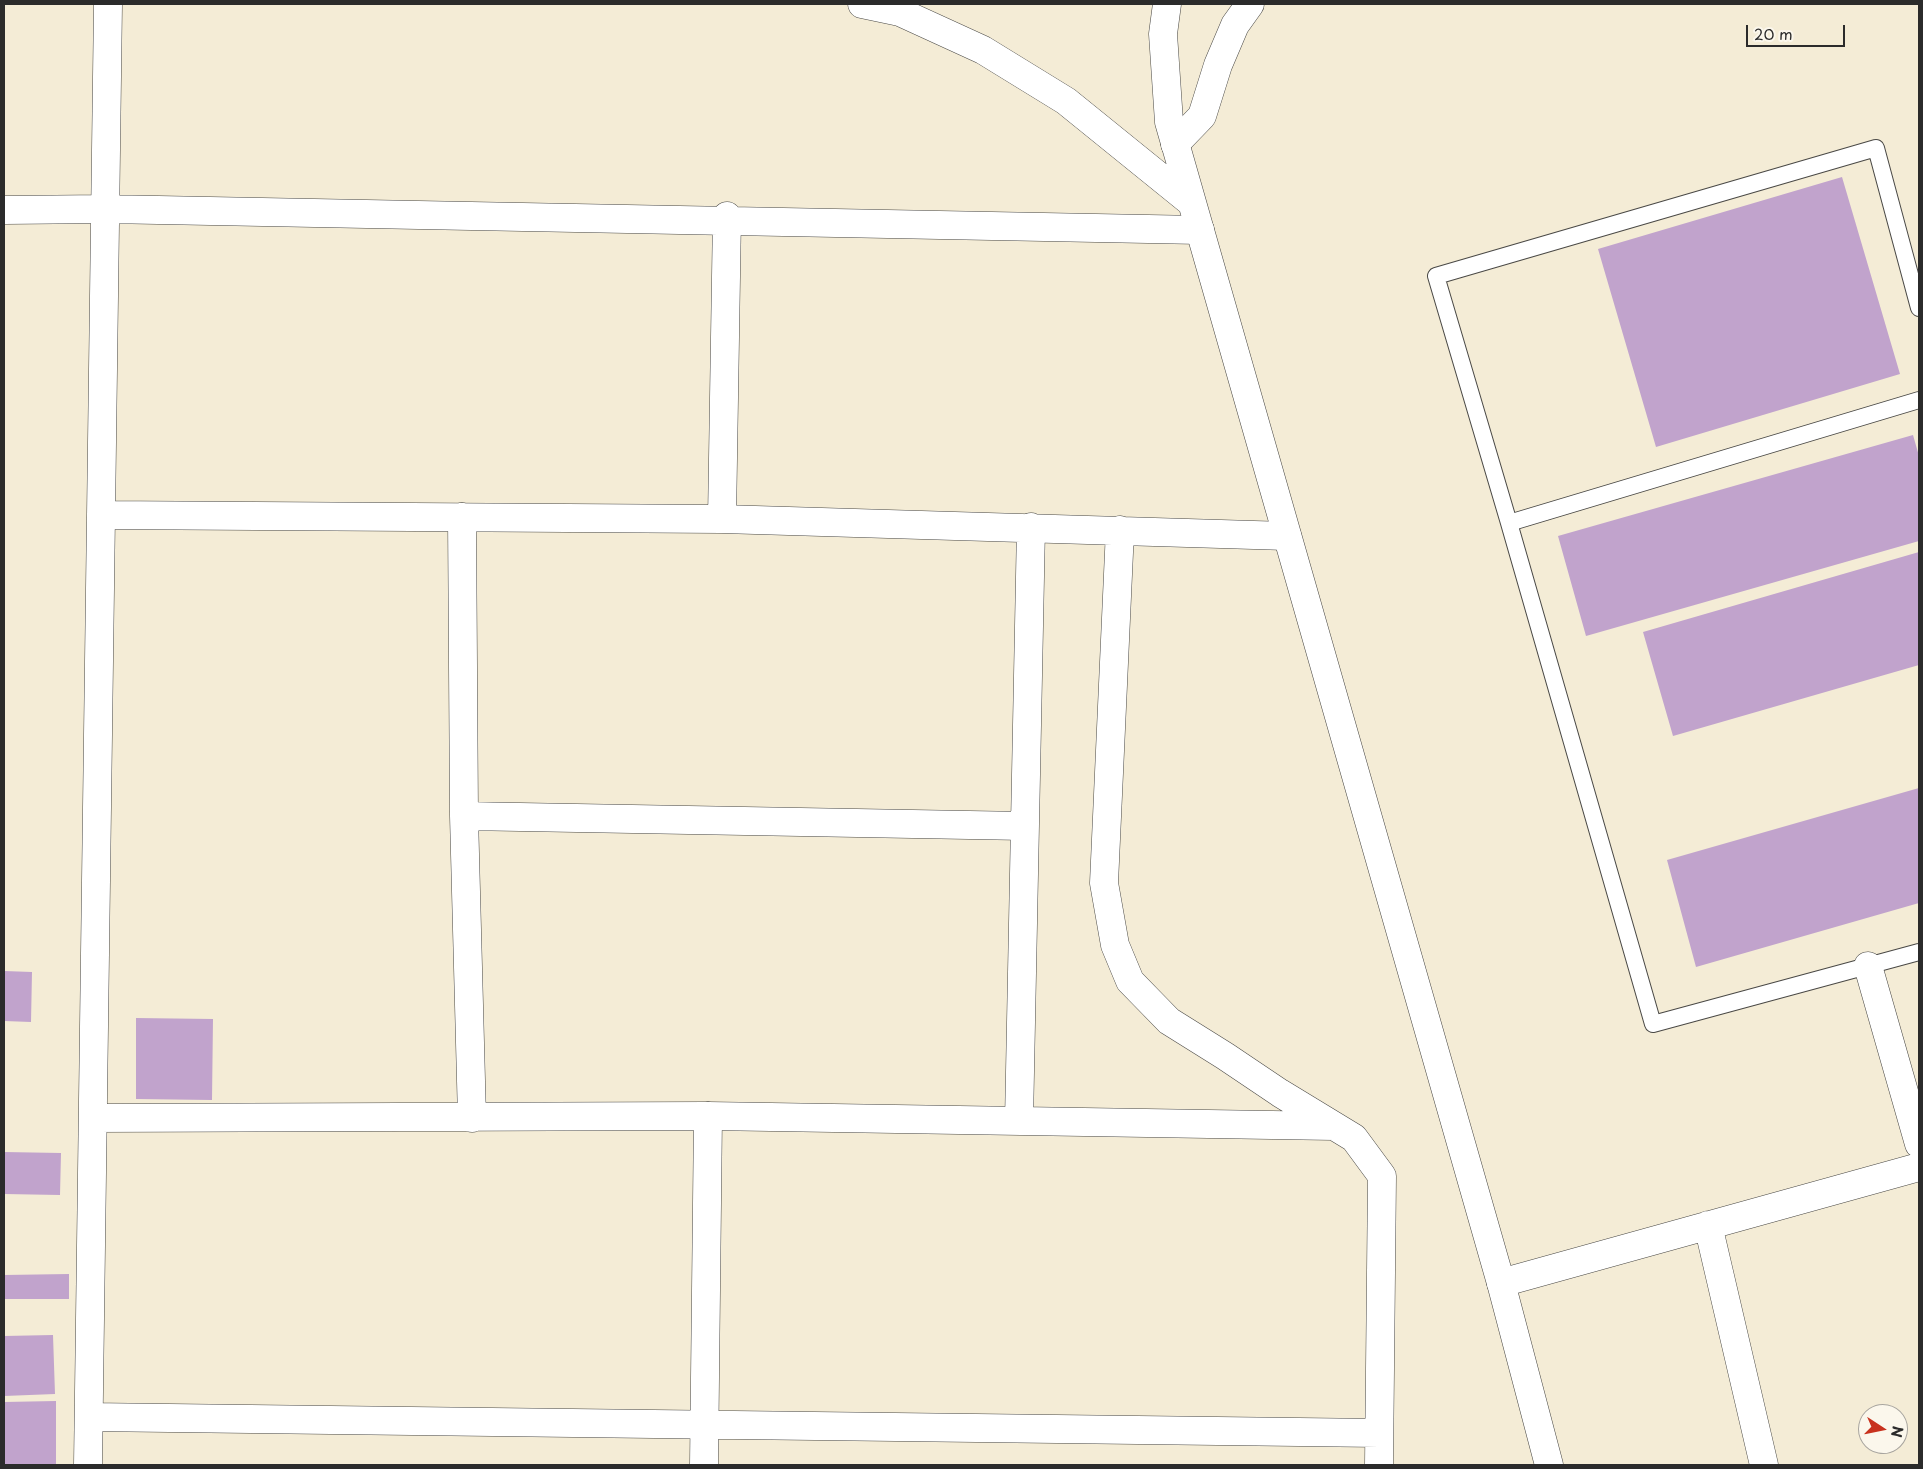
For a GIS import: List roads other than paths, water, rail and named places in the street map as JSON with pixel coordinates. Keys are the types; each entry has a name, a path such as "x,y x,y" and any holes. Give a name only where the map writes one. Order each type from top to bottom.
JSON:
{"street":[{"path":"88,1465 108,4"},
{"path":"862,4 900,12 983,50 1066,101 1192,203"},
{"path":"1167,4 1163,34 1169,122 1501,1283 1549,1465"},
{"path":"1175,144 1202,116 1218,64 1235,24 1250,4"},
{"path":"4,210 106,209 727,219 1200,230"},
{"path":"722,519 727,219"},
{"path":"101,515 722,519 1287,536"},
{"path":"462,517 464,816 472,1118"},
{"path":"1019,1122 1031,527"},
{"path":"1120,530 1104,883 1115,945 1130,981 1170,1021 1280,1093 1354,1138 1382,1176 1379,1465"},
{"path":"464,816 1025,826"},
{"path":"1868,966 1919,1144"},
{"path":"93,1118 708,1116 1334,1126"},
{"path":"704,1465 708,1116"},
{"path":"1501,1283 1919,1167"},
{"path":"1708,1226 1764,1465"},
{"path":"89,1417 1379,1433"}],"lane":[{"path":"1919,308 1876,148 1436,276 1654,1024 1919,952"},
{"path":"1509,524 1919,400"}]}
